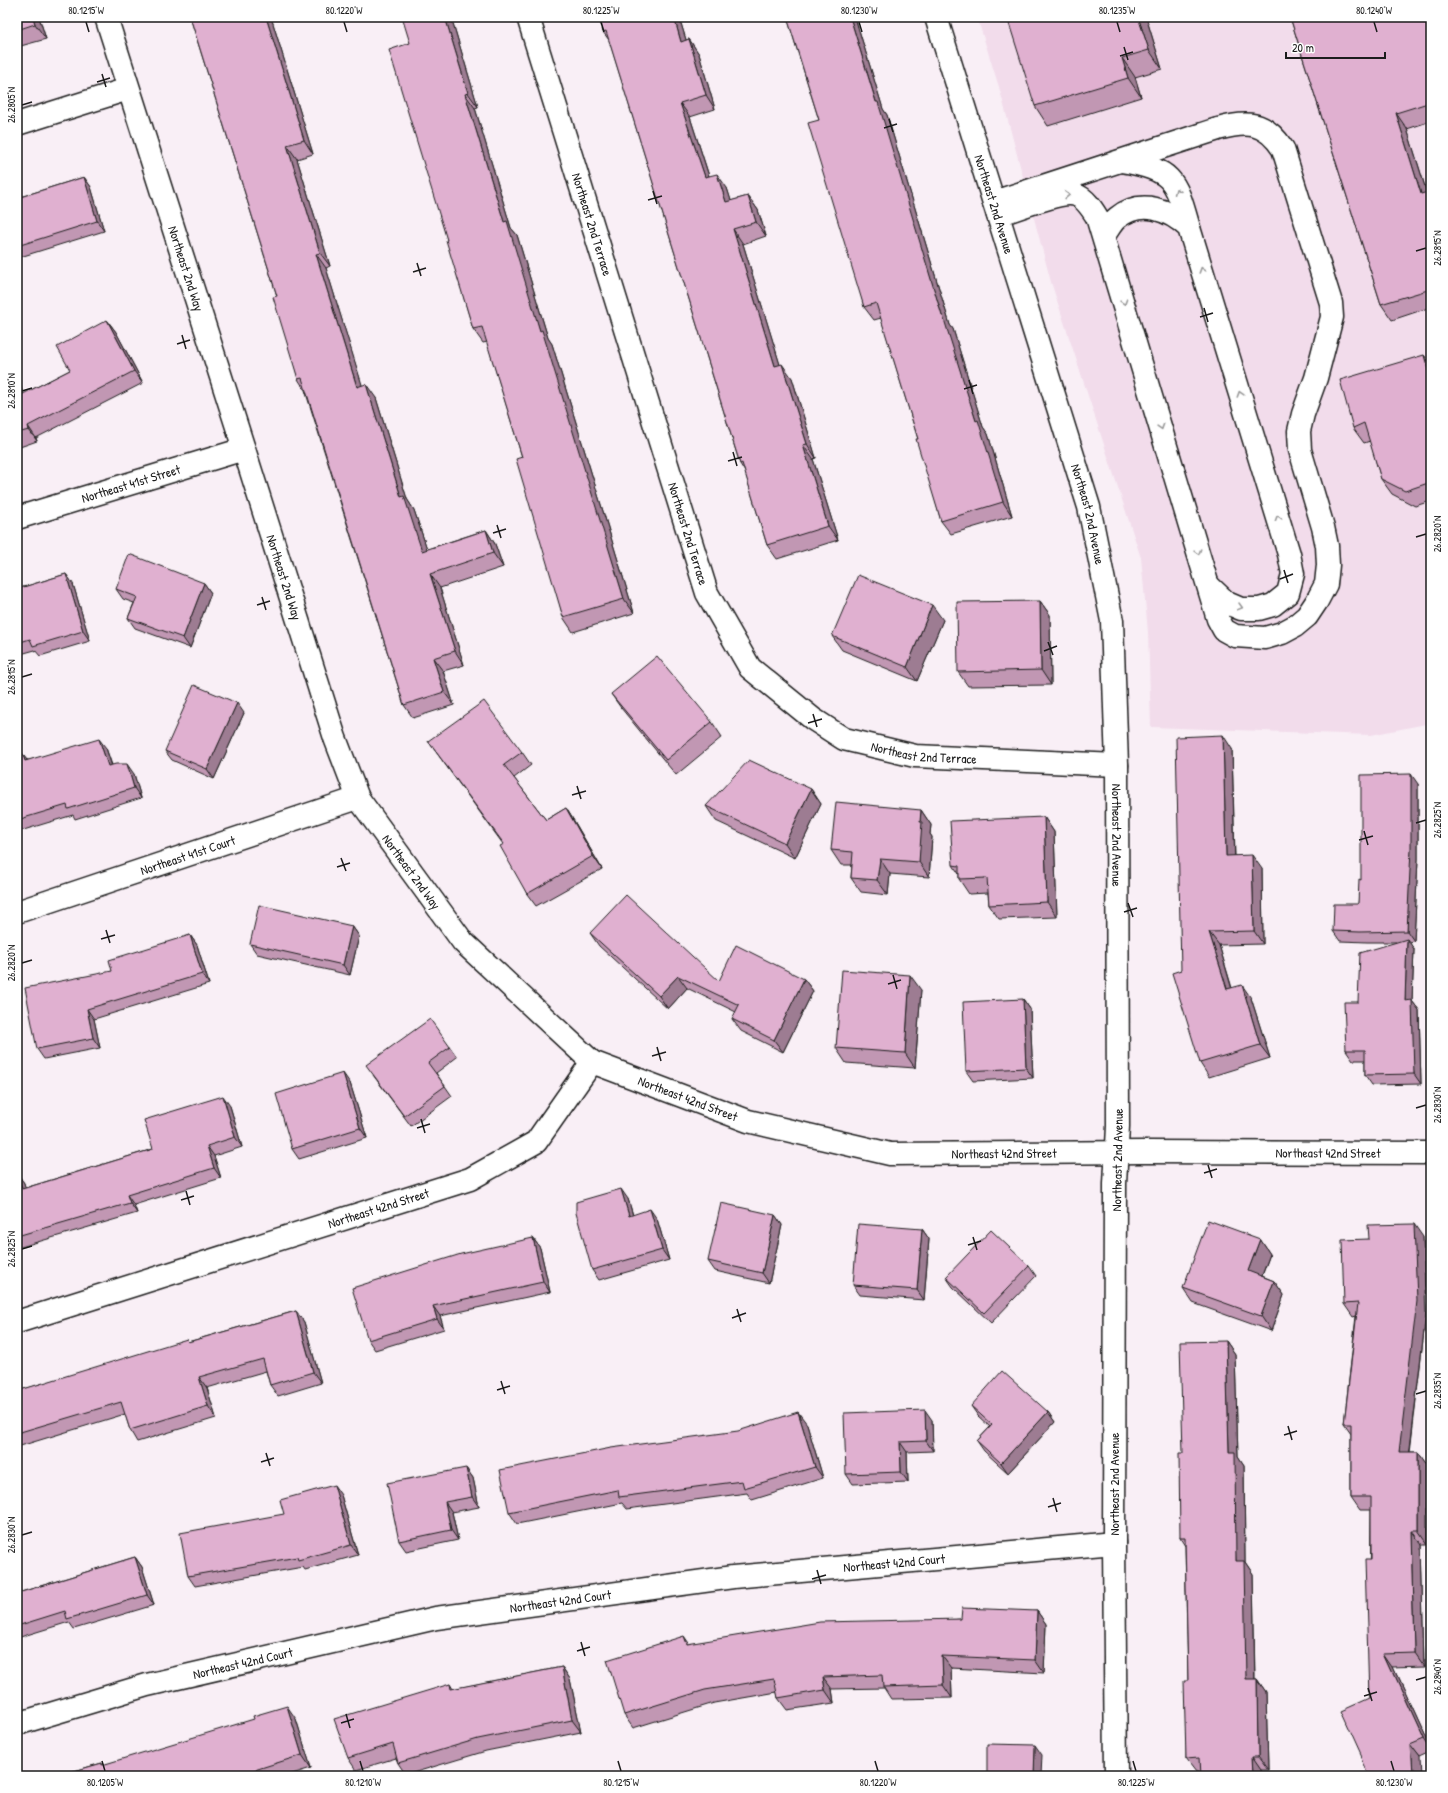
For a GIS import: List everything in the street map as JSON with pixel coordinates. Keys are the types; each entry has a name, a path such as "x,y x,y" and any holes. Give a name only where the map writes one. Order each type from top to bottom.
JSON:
{"street":[{"name":"Northeast 2nd Way","path":"106,17 335,738 358,798 463,942 592,1062"},
{"name":"Northeast 2nd Terrace","path":"528,17 707,593 750,668 813,719 844,739 915,756 1116,765"},
{"name":"Northeast 2nd Avenue","path":"936,17 1089,508 1112,621 1116,765 1118,1126 1114,1543 1116,1776"},
{"path":"17,124 128,89"},
{"path":"1238,123 1255,125 1267,131 1276,138 1283,149 1331,303 1332,317 1316,378 1303,414 1299,432 1300,450 1323,527 1327,546 1328,565 1326,584 1318,601 1307,616 1295,626 1265,638 1235,636 1224,630 1218,619 1104,235 1097,217 1086,202 1076,195 1064,194 996,208 1119,161 1238,123"},
{"path":"1119,161 1153,167 1165,174 1175,186 1190,228 1287,548 1293,574 1288,592 1273,604 1259,609 1241,609 1227,602 1209,586"},
{"path":"1104,235 1117,218 1136,208 1152,208 1168,212 1190,228"},
{"name":"Northeast 41st Street","path":"17,518 244,449"},
{"name":"Northeast 41st Court","path":"17,912 358,798"},
{"name":"Northeast 42nd Street","path":"17,1322 470,1179 536,1142 592,1062 748,1121 890,1154 1117,1152 1431,1153"},
{"name":"Northeast 42nd Court","path":"17,1724 147,1685 436,1618 733,1577 1114,1543"}],"shaded area":[{"path":"977,17 1431,17 1431,723 1371,735 1151,727 1148,632 1141,558 1051,282 999,87"}],"building":[{"path":"17,17 33,17 35,24 17,30"},
{"path":"190,17 266,17 304,140 287,145 320,253 316,254 357,387 366,384 401,497 404,496 422,551 486,530 493,553 430,574 455,651 433,658 444,692 404,705 302,378 298,379 273,297 277,296"},
{"path":"402,17 445,17 468,93 465,94 504,222 507,221 540,331 542,330 624,599 563,617 516,459 522,457 482,327 473,329 389,50 410,43"},
{"path":"599,17 674,17 681,42 689,39 706,95 680,103 705,177 717,174 726,202 748,196 756,222 733,229 775,366 782,364 807,444 803,445 828,526 767,545 742,463 740,464 606,31 603,32"},
{"path":"787,17 850,17 876,102 878,102 942,316 976,421 978,420 1003,502 941,521 916,439 918,439 876,303 864,307 808,123 819,120"},
{"path":"1007,17 1138,17 1149,50 1122,58 1128,78 1035,106"},
{"path":"1290,17 1431,17 1431,102 1396,113 1421,194 1431,191 1431,289 1381,304"},
{"path":"84,177 97,221 17,246 17,198"},
{"path":"107,320 134,371 28,426 29,430 17,433 17,390 19,396 70,370 57,347"},
{"path":"1424,355 1429,374 1431,373 1431,482 1405,491 1381,479 1364,423 1353,428 1340,380"},
{"path":"129,554 204,583 183,638 128,618 137,597 116,589"},
{"path":"66,574 83,631 33,646 30,639 17,643 17,589"},
{"path":"858,575 932,605 907,667 832,636"},
{"path":"1040,601 1041,670 958,672 957,602"},
{"path":"657,656 712,722 666,760 611,694"},
{"path":"194,685 237,703 207,769 165,751"},
{"path":"484,701 522,752 504,765 546,820 566,808 593,856 527,894 500,846 504,844 428,741"},
{"path":"1223,735 1226,856 1252,855 1254,931 1209,932 1227,989 1242,985 1260,1045 1200,1063 1172,973 1181,970 1176,737"},
{"path":"99,739 108,766 127,764 134,788 68,809 67,805 17,820 17,755 22,753 25,761"},
{"path":"749,760 811,789 785,843 706,806"},
{"path":"1411,774 1411,849 1407,931 1333,931 1334,904 1358,904 1359,879 1361,880 1361,775"},
{"path":"836,802 921,810 920,822 922,822 919,862 880,859 877,880 851,878 853,852 831,850"},
{"path":"1044,817 1047,902 989,905 987,878 959,879 959,866 953,865 950,821"},
{"path":"626,895 719,981 736,945 804,979 774,1040 732,1019 739,1005 678,976 659,996 590,933"},
{"path":"259,905 352,926 343,965 250,944"},
{"path":"190,935 202,974 87,1009 93,1038 37,1049 25,988 112,971 109,960"},
{"path":"1407,939 1405,1001 1412,1000 1414,1074 1365,1075 1365,1050 1346,1050 1344,1002 1358,1002 1360,953"},
{"path":"842,970 910,975 905,1053 836,1048"},
{"path":"1023,999 1026,1068 966,1071 963,1002"},
{"path":"430,1019 450,1047 428,1063 445,1086 404,1116 366,1065"},
{"path":"343,1073 360,1128 292,1149 276,1094"},
{"path":"223,1096 235,1137 207,1146 214,1168 127,1195 130,1203 17,1236 17,1173 22,1189 153,1149 144,1120"},
{"path":"621,1189 629,1216 650,1209 662,1250 592,1270 576,1213 576,1202"},
{"path":"721,1203 775,1215 762,1273 708,1261"},
{"path":"1208,1220 1260,1239 1248,1271 1274,1281 1261,1316 1183,1288"},
{"path":"858,1224 922,1229 917,1290 853,1285"},
{"path":"1414,1224 1417,1301 1399,1452 1418,1452 1418,1531 1412,1531 1415,1653 1385,1654 1424,1739 1410,1745 1412,1776 1370,1776 1340,1710 1369,1697 1365,1560 1371,1560 1371,1497 1351,1497 1351,1424 1344,1424 1358,1303 1344,1304 1342,1240 1369,1239 1368,1225"},
{"path":"991,1230 1029,1266 984,1313 946,1277"},
{"path":"533,1238 543,1282 433,1306 437,1319 368,1340 352,1288 461,1254"},
{"path":"296,1311 313,1372 270,1385 263,1359 199,1377 208,1406 130,1430 121,1402 17,1433 17,1391 187,1339 188,1342"},
{"path":"1226,1341 1229,1452 1235,1452 1236,1561 1244,1561 1246,1679 1257,1679 1258,1757 1252,1757 1253,1776 1200,1776 1199,1758 1186,1759 1184,1681 1188,1681 1185,1538 1180,1538 1179,1453 1183,1453 1180,1342"},
{"path":"1002,1371 1048,1412 1001,1463 977,1441 992,1425 971,1406"},
{"path":"925,1410 926,1441 900,1442 901,1472 846,1474 844,1413"},
{"path":"798,1412 815,1467 744,1488 742,1481 619,1497 618,1490 509,1512 500,1470 611,1448 738,1431"},
{"path":"466,1468 472,1497 445,1502 451,1530 399,1541 387,1483"},
{"path":"334,1485 351,1545 298,1560 297,1557 188,1576 180,1533 284,1514 280,1500"},
{"path":"135,1557 147,1595 67,1619 65,1611 17,1626 17,1590 18,1593"},
{"path":"962,1608 1037,1611 1035,1660 942,1656 943,1685 883,1687 882,1675 823,1677 825,1690 778,1698 774,1679 705,1690 624,1715 607,1660 684,1636 687,1644 820,1622 961,1619"},
{"path":"562,1667 572,1720 478,1739 398,1763 393,1744 348,1758 334,1719 450,1684 451,1689"},
{"path":"287,1706 302,1755 242,1774 243,1776 57,1776 102,1763 102,1765 254,1719 253,1716"},
{"path":"987,1744 1035,1745 1034,1776 987,1776"}]}
